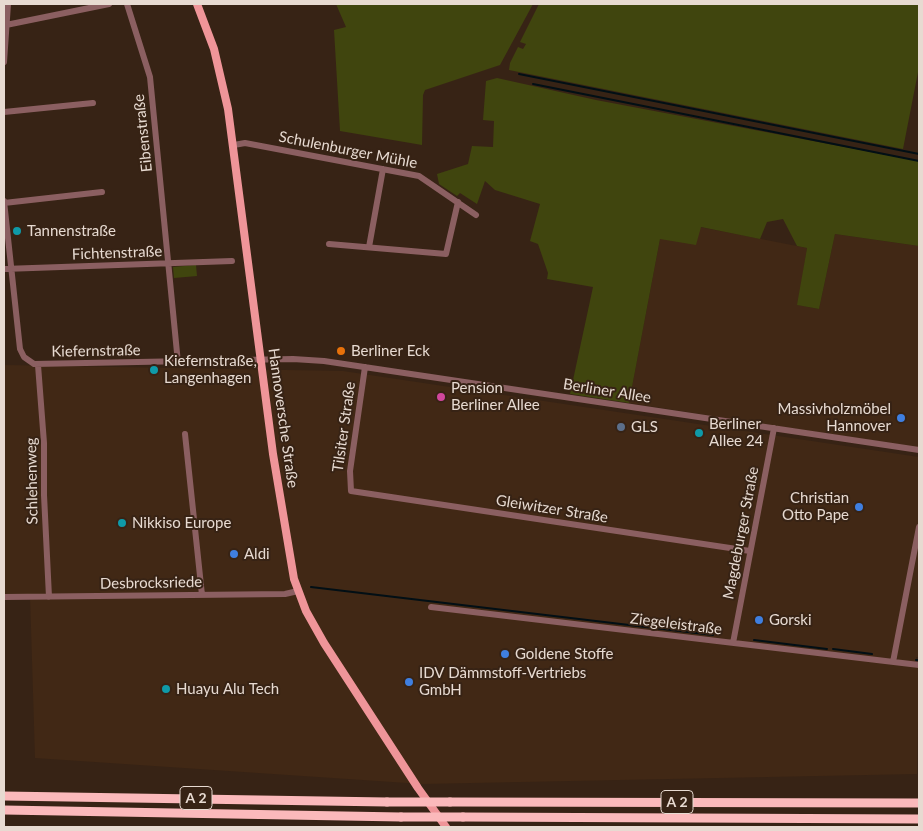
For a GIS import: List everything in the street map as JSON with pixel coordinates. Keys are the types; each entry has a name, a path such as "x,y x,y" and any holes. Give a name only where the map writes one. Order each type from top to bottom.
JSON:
{"highway":[{"name":"A 2","path":"4,796 388,802 919,803"},
{"name":"A 2","path":"4,810 464,818 919,819"}],"main road":[{"name":"Hannoversche Straße","path":"197,4 221,74 234,145 273,454 294,579 324,643 446,827"}],"street":[{"path":"4,62 8,4"},
{"path":"6,25 109,4"},
{"name":"Eibenstraße","path":"127,4 150,77 178,363"},
{"path":"4,112 93,102"},
{"name":"Schulenburger Mühle","path":"234,145 245,143 424,178 476,215"},
{"path":"369,247 383,169"},
{"path":"7,269 4,202 102,192"},
{"path":"329,244 446,254 458,202"},
{"name":"Fichtenstraße","path":"7,269 232,261"},
{"name":"Kiefernstraße","path":"7,269 20,349 27,360 38,365 261,360"},
{"name":"Berliner Allee","path":"261,360 294,359 324,361 919,450"},
{"name":"Schlehenweg","path":"38,365 44,443 44,494 49,597"},
{"name":"Tilsiter Straße","path":"350,491 350,471 365,367"},
{"name":"Magdeburger Straße","path":"732,643 774,428"},
{"path":"185,434 202,595"},
{"name":"Gleiwitzer Straße","path":"350,491 750,552"},
{"path":"893,662 919,527"},
{"name":"Desbrocksriede","path":"4,597 285,594 298,591"},
{"name":"Ziegeleistraße","path":"431,607 919,665"}],"shaded area":[{"path":"700,227 807,248 798,305 819,309 835,234 919,246 919,448 629,403 660,239"},
{"path":"4,365 343,371 919,457 919,657 916,657 919,668 917,774 422,784 35,758 30,595 4,594"}],"green space":[{"path":"336,4 533,4 500,65 425,90 423,95 422,145 340,131 334,30 346,27"},
{"path":"539,4 919,4 919,67 903,149 509,70 510,63 518,47 523,49 526,44 520,42"},
{"path":"497,78 596,100 919,161 919,246 835,234 819,309 797,305 807,248 797,246 783,219 767,222 760,239 701,227 696,245 660,239 629,403 570,394 593,287 547,279 548,273 538,244 530,241 540,204 495,190 485,181 477,204 460,193 457,196 439,184 437,174 468,164 472,146 493,147 494,121 483,120 486,81"},
{"path":"196,265 197,276 174,278 173,267"}],"waterway":[{"path":"519,74 919,154"},
{"path":"533,84 919,161"},
{"path":"311,587 713,635"},
{"path":"754,640 827,649"},
{"path":"833,649 872,654"}],"place":[{"name":"Tannenstraße","path":"17,231"},
{"name":"Berliner Eck","path":"341,351"},
{"name":"Kiefernstraße, Langenhagen","path":"154,370"},
{"name":"Pension Berliner Allee","path":"441,397"},
{"name":"Massivholzmöbel Hannover","path":"901,418"},
{"name":"GLS","path":"621,427"},
{"name":"Berliner Allee 24","path":"699,433"},
{"name":"Christian Otto Pape","path":"859,507"},
{"name":"Nikkiso Europe","path":"122,523"},
{"name":"Aldi","path":"234,554"},
{"name":"Gorski","path":"759,620"},
{"name":"Goldene Stoffe","path":"505,654"},
{"name":"IDV Dämmstoff-Vertriebs GmbH","path":"409,682"},
{"name":"Huayu Alu Tech","path":"166,689"}]}
